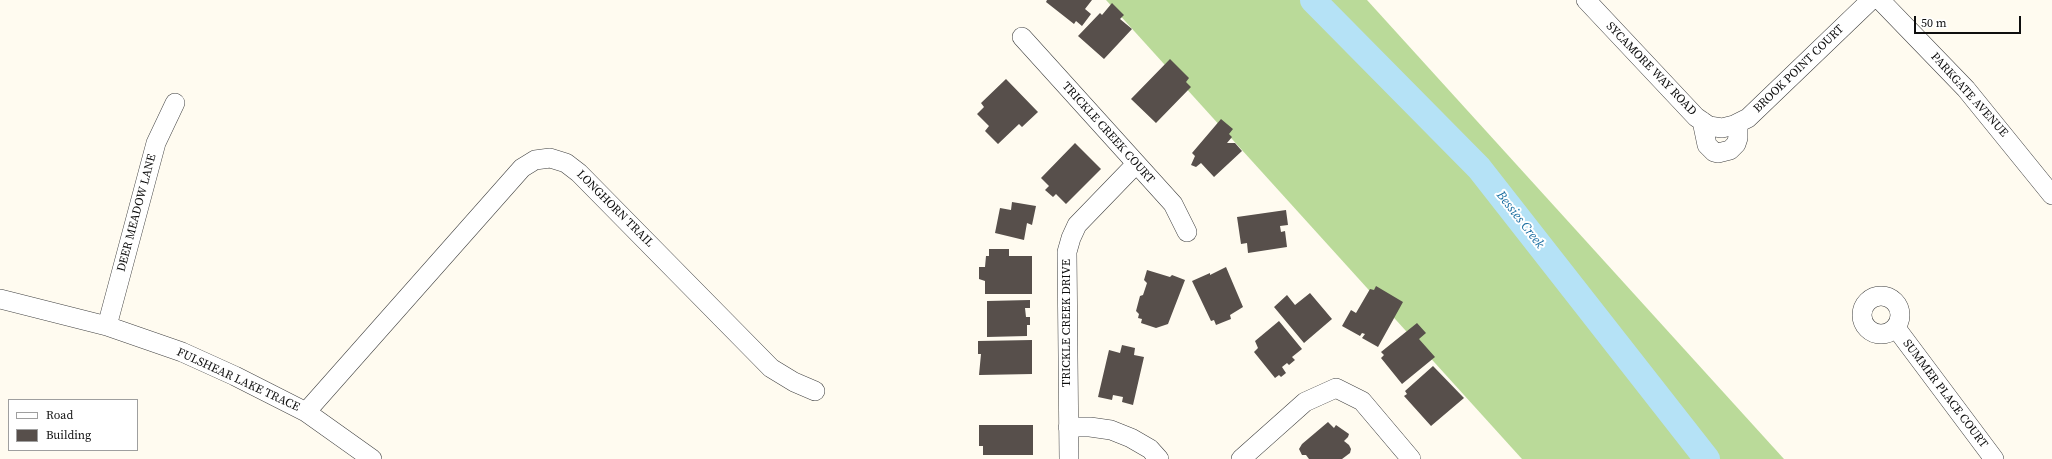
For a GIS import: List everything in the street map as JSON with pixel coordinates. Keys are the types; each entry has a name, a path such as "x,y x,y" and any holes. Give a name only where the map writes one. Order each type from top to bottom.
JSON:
{"street":[{"name":"SYCAMORE WAY ROAD","path":"1586,0 1702,121 1709,126 1730,126"},
{"name":"BROOK POINT COURT","path":"1730,126 1748,118 1871,0"},
{"name":"PARKGATE AVENUE","path":"1880,0 1966,89 2052,195"},
{"name":"TRICKLE CREEK COURT","path":"1022,37 1173,204 1187,232"},
{"name":"DEER MEADOW LANE","path":"106,326 156,143 175,103"},
{"path":"1702,121 1707,145 1718,153 1728,152 1736,144 1738,138 1730,126"},
{"name":"LONGHORN TRAIL","path":"306,412 522,168 535,160 550,158 566,162 579,173 771,368 794,382 815,391"},
{"name":"TRICKLE CREEK DRIVE","path":"1069,459 1066,268 1071,238 1077,225 1088,212 1136,164"},
{"name":"FULSHEAR LAKE TRACE","path":"0,299 106,326 182,352 235,376 306,412 372,459"},
{"name":"SUMMER PLACE COURT","path":"1896,328 1994,459"},
{"path":"1241,459 1305,402 1336,388 1362,401 1411,459"},
{"path":"1068,426 1111,430 1131,438 1150,449 1159,459"}],"green space":[{"path":"1106,0 1367,0 1784,459 1522,459"}],"building":[{"path":"1047,0 1092,0 1085,9 1091,14 1082,26 1076,21 1074,24 1046,2"},
{"path":"1112,3 1124,15 1120,19 1132,29 1104,59 1078,36 1100,13 1102,15"},
{"path":"1170,59 1189,78 1186,82 1191,87 1156,123 1131,99"},
{"path":"1006,79 1038,112 1022,127 1019,124 998,144 985,131 989,126 977,114 984,107 981,103"},
{"path":"1221,119 1233,129 1229,134 1232,137 1227,143 1235,143 1242,151 1214,177 1201,163 1196,167 1191,165 1195,156 1192,153"},
{"path":"1075,143 1101,169 1066,204 1056,194 1053,197 1045,190 1049,186 1041,178"},
{"path":"1012,202 1036,206 1032,225 1027,223 1024,240 995,233 1000,208 1011,210"},
{"path":"1286,210 1288,225 1280,226 1281,232 1285,231 1287,247 1248,253 1247,243 1241,244 1237,217"},
{"path":"989,249 1009,249 1009,256 1032,256 1032,294 985,294 985,281 979,279 979,267 985,267 986,256 989,256"},
{"path":"1226,267 1243,307 1230,315 1231,319 1216,325 1214,320 1211,321 1192,281 1210,273 1210,275"},
{"path":"1147,270 1170,277 1172,275 1185,280 1168,324 1156,328 1141,323 1142,319 1138,318 1139,314 1136,311 1140,296 1143,295 1147,283 1144,280"},
{"path":"1376,286 1403,302 1378,347 1362,338 1365,334 1362,333 1360,336 1342,326 1351,310 1356,313 1370,289 1374,290"},
{"path":"1310,293 1332,319 1304,343 1274,307 1287,295 1295,305"},
{"path":"1030,300 1030,308 1025,308 1026,317 1030,317 1030,325 1027,325 1027,336 987,337 987,301"},
{"path":"1279,321 1302,349 1292,357 1295,360 1289,365 1287,363 1282,367 1286,373 1281,377 1279,375 1275,378 1254,352 1258,348 1255,341"},
{"path":"1417,323 1426,333 1419,339 1435,357 1402,384 1381,358 1384,355 1381,352"},
{"path":"1032,340 1032,374 979,375 981,354 978,354 978,341"},
{"path":"1122,345 1135,348 1134,355 1144,357 1133,405 1122,402 1123,397 1113,395 1112,400 1098,397 1109,350 1120,353"},
{"path":"1433,366 1464,398 1431,426 1404,396 1407,394 1405,391"},
{"path":"1328,422 1334,428 1336,425 1349,434 1344,441 1351,449 1350,453 1342,459 1309,459 1306,455 1302,455 1299,449 1302,444"},
{"path":"979,425 1033,425 1033,455 983,455 983,446 979,446"}],"waterway":[{"name":"Bessies Creek","path":"1313,0 1479,168 1707,459"}]}
